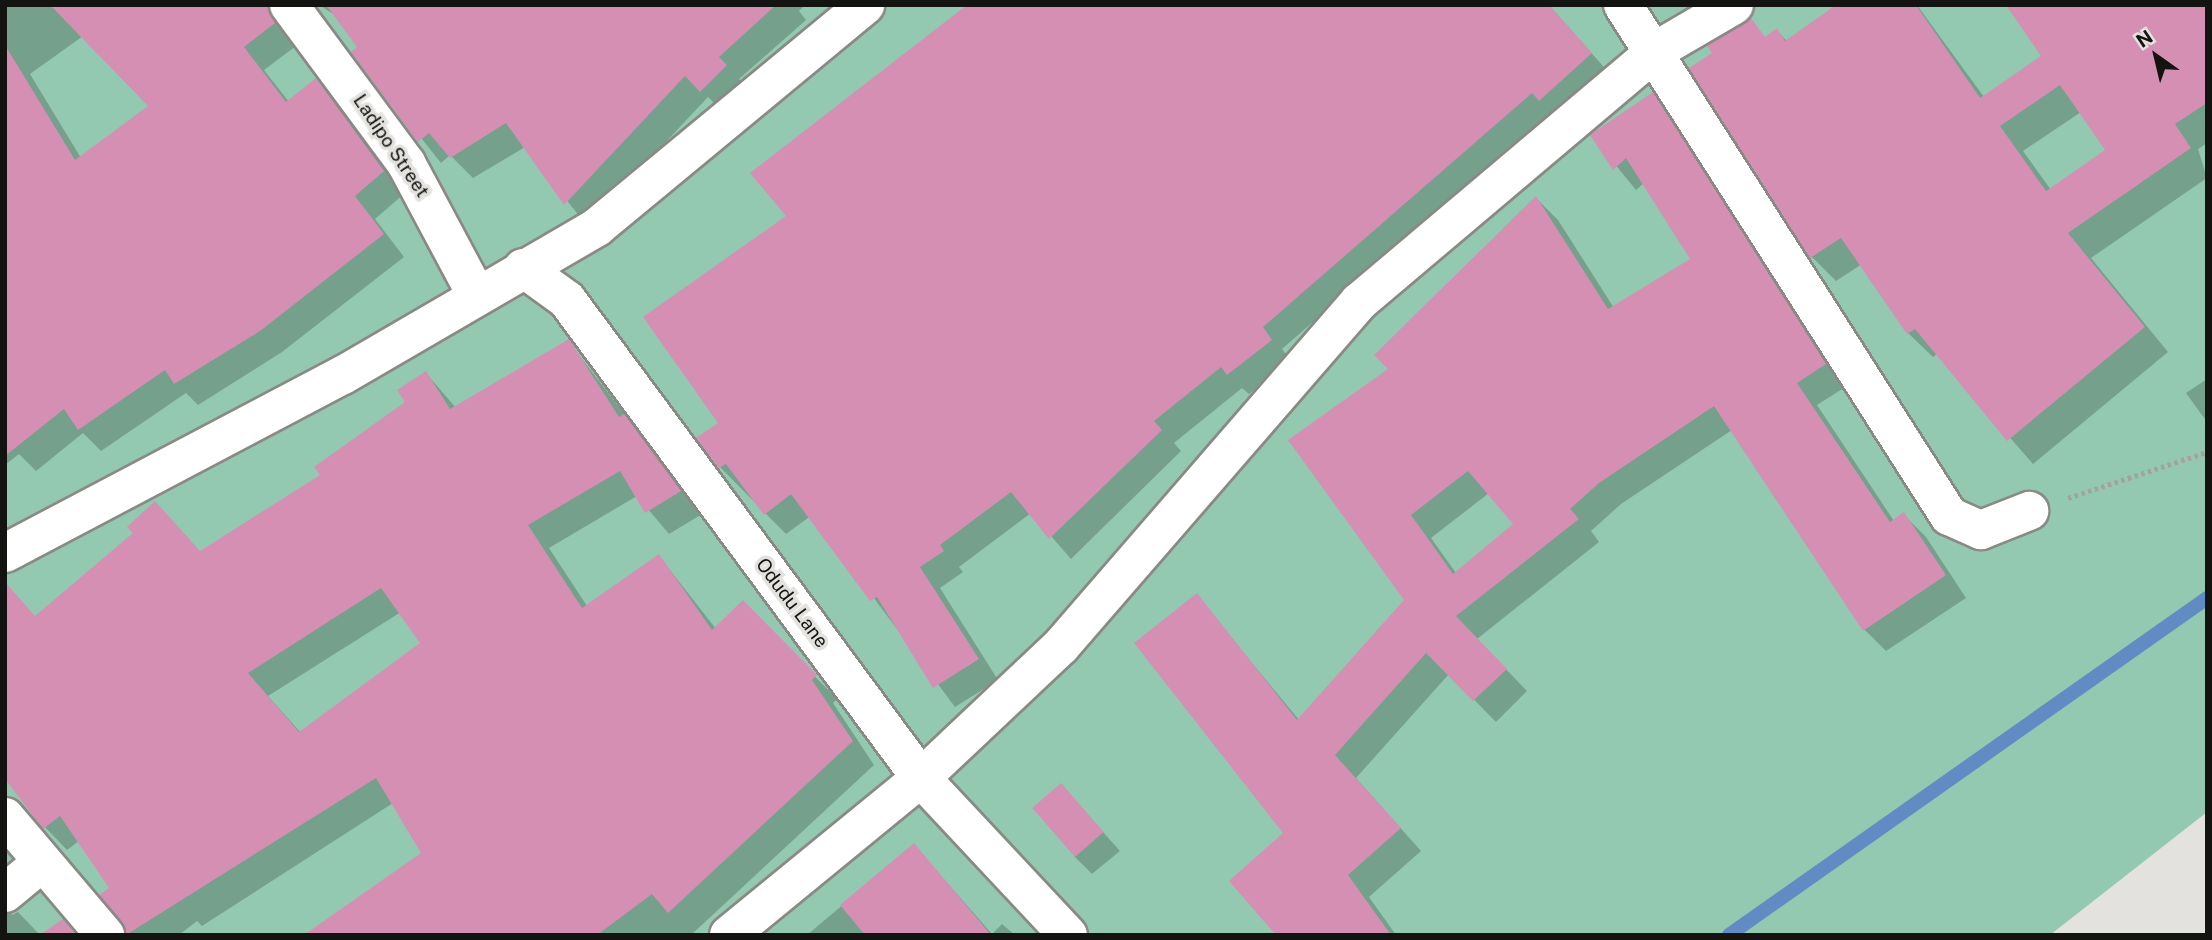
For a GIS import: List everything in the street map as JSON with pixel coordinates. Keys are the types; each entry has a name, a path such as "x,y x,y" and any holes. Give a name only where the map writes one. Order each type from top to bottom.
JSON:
{"street":[{"name":"Ladipo Street","path":"289,5 406,163 477,296"},
{"path":"5,553 343,375 597,227 864,5"},
{"path":"1623,5 1657,50 1949,516 1981,530 2029,511"},
{"path":"729,935 921,778 1061,646 1359,302 1657,50 1734,5"},
{"name":"Odudu Lane","path":"523,268 567,300 921,778 1068,935"},
{"path":"5,817 40,865 105,935"},
{"path":"5,893 40,865"}],"path":[{"path":"2029,511 2207,453"}],"green space":[{"path":"5,5 2207,5 2207,812 2050,935 5,935"}],"building":[{"path":"50,5 268,5 275,23 244,47 286,102 316,78 384,171 355,196 384,234 260,331 174,384 165,370 78,430 64,409 5,456 5,45 75,160 148,106"},
{"path":"326,5 776,5 719,57 727,65 700,92 685,76 564,205 506,123 450,158 429,133 418,142 351,52 357,47"},
{"path":"967,5 1549,5 1592,53 1539,101 1532,93 1263,327 1272,340 1227,375 1221,367 1154,421 1162,430 1049,539 1011,492 940,545 944,551 920,567 979,659 933,688 877,597 870,601 791,494 764,515 726,464 719,468 696,438 718,423 643,317 786,216 750,173"},
{"path":"1836,5 1916,5 1980,98 2041,56 2006,5 2207,5 2207,103 2175,124 2191,148 2068,233 2145,327 2007,441 1915,329 1907,334 1841,238 1810,258 1689,68 1712,53 1707,46 1751,18 1765,37 1777,28 1785,41","holes":["2060,85 2105,150 2046,191 2000,126"]},
{"path":"1653,92 1826,364 1797,383 1890,522 1904,512 1946,575 1863,631 1714,406 1599,483 1570,509 1579,519 1456,616 1507,669 1473,701 1426,653 1335,755 1401,828 1348,875 1391,935 1276,935 1229,881 1283,833 1134,643 1197,593 1297,720 1404,600 1288,440 1388,369 1374,355 1536,196 1608,309 1690,259 1626,158 1613,170 1590,135","holes":["1468,471 1513,524 1453,574 1411,515"]},
{"path":"569,339 619,417 624,414 681,491 645,513 620,471 528,525 582,608 659,554 712,630 743,600 817,675 812,680 853,741 668,913 652,894 597,935 304,935 421,853 376,778 126,935 99,895 109,888 60,816 43,829 5,779 5,582 35,616 133,533 127,527 155,501 200,551 320,475 314,467 405,402 397,390 426,371 450,409","holes":["381,588 420,643 299,732 248,673"]},
{"path":"1061,783 1104,832 1075,857 1032,808"},
{"path":"914,843 991,935 865,935 840,905"},
{"path":"63,919 76,935 40,935"}],"waterway":[{"path":"1729,935 2207,598"}]}
